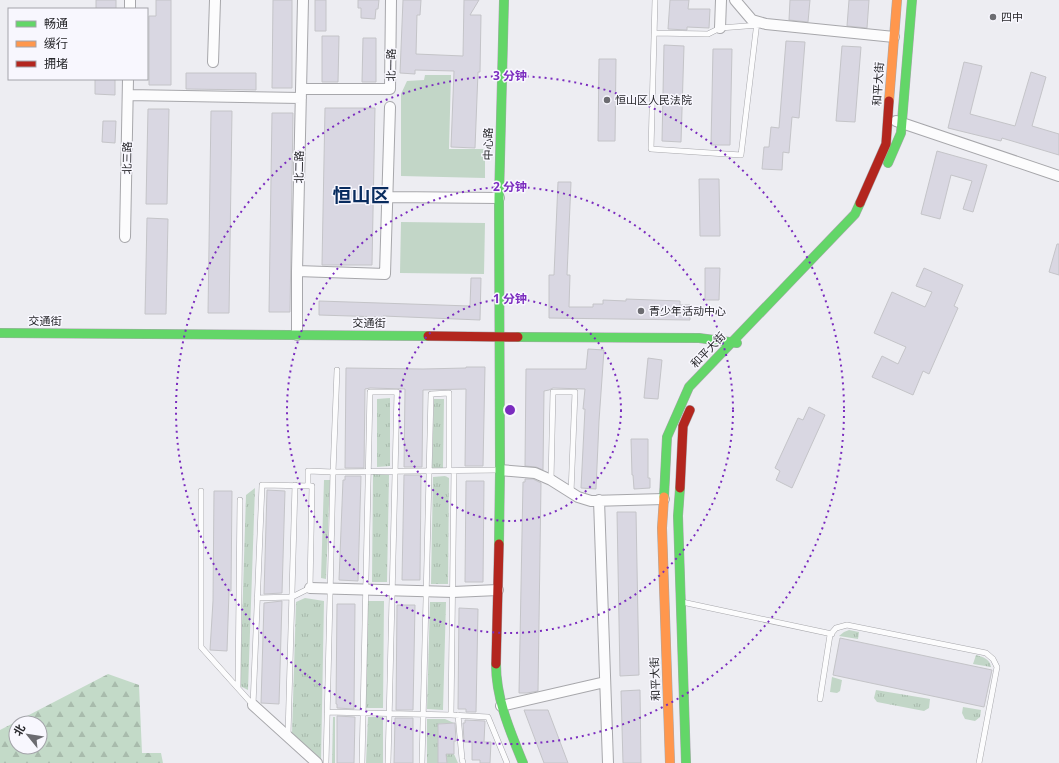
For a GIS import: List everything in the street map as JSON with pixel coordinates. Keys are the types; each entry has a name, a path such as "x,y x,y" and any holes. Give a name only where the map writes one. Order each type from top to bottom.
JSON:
{"main road":[{"name":"中心路","path":"504,0 499,198 500,470 496,678 501,706 523,763"},
{"name":"和平大街","path":"686,763 678,516 682,426 704,377 734,342 855,214 886,144 897,0"},
{"path":"886,168 901,133 912,0"},
{"name":"和平大街","path":"670,763 662,528 667,437 689,387 870,204"},
{"name":"交通街","path":"0,333 699,338 734,342"}],"street":[{"path":"213,62 214,0"},
{"name":"北二路","path":"297,335 303,0"},
{"name":"北一路","path":"301,93 390,88 391,0"},
{"path":"720,28 721,0"},
{"path":"735,0 752,20 760,24 894,37"},
{"name":"北三路","path":"126,237 128,80"},
{"path":"128,95 301,93"},
{"path":"297,271 385,274 390,107"},
{"path":"888,119 902,122 1059,176"},
{"path":"388,197 499,198"},
{"path":"500,470 535,474 551,480 578,497 591,501 664,499"},
{"path":"598,500 608,763"},
{"path":"310,588 453,592 498,590"},
{"path":"501,706 605,682"},
{"path":"253,705 317,763"}],"lane":[{"path":"654,33 708,34 720,28 760,24 741,155 652,149 654,33 655,0"},
{"path":"326,763 337,370"},
{"path":"362,763 370,392 397,392 388,763"},
{"path":"551,480 553,392 575,392 571,493"},
{"path":"422,763 431,394 449,393 452,471 453,592 451,715"},
{"path":"308,486 308,471 368,472 500,470"},
{"path":"253,705 257,598 262,485 312,486 310,588 292,597 257,598"},
{"path":"288,736 295,485"},
{"path":"201,491 202,648 253,705"},
{"path":"238,688 240,500"},
{"path":"681,602 832,634"},
{"path":"820,699 832,634 836,628 847,625 986,653 993,659 997,667 978,763"},
{"path":"327,712 488,717 507,763"},
{"path":"458,715 463,763"}],"green space":[{"path":"425,75 451,75 449,149 485,149 485,178 401,176 401,94 407,81 424,80"},
{"path":"401,222 485,223 484,274 400,273"},
{"path":"390,398 390,466 377,467 377,399"},
{"path":"434,399 444,399 443,468 432,468"},
{"path":"373,474 389,475 387,582 372,582"},
{"path":"445,476 449,478 448,584 431,584 433,477"},
{"path":"324,480 330,480 326,579 321,578"},
{"path":"255,488 248,690 240,686 246,495"},
{"path":"305,598 324,601 321,762 292,734 296,602"},
{"path":"367,601 384,601 383,708 366,708"},
{"path":"430,602 446,602 443,710 427,709"},
{"path":"849,630 859,632 858,639 839,636"},
{"path":"976,655 988,660 991,667 973,664"},
{"path":"108,674 139,685 142,753 161,753 163,763 0,763 0,730 8,726 8,755 48,755 48,715 29,715"},
{"path":"832,677 842,680 840,691 837,693 830,692"},
{"path":"876,690 930,699 929,708 924,711 877,702 874,698"},
{"path":"963,707 981,710 980,717 975,721 965,719 962,713"},
{"path":"333,717 335,717 335,763 332,763"},
{"path":"368,717 383,717 383,763 366,763"},
{"path":"427,719 445,719 454,723 438,724 438,754 454,754 458,763 427,763"}],"building":[{"path":"96,0 116,0 116,8 96,8"},
{"path":"156,0 171,0 171,85 149,85 149,16 156,16"},
{"path":"273,0 292,0 292,88 272,88"},
{"path":"315,0 326,0 326,31 315,31"},
{"path":"358,0 379,0 375,19 361,18 361,8 358,8"},
{"path":"403,0 421,0 420,15 417,15 416,54 463,56 464,0 479,0 470,15 481,15 480,72 478,72 475,148 451,147 454,71 415,70 415,74 400,73"},
{"path":"670,0 689,0 688,9 710,9 709,28 687,27 687,30 668,29"},
{"path":"790,0 810,0 808,22 789,20"},
{"path":"849,0 869,0 867,28 847,26"},
{"path":"322,36 339,36 338,82 322,82"},
{"path":"363,38 376,38 376,82 362,82"},
{"path":"786,41 805,42 799,118 792,117 789,153 783,152 782,170 762,169 764,147 769,147 771,127 779,128"},
{"path":"664,45 684,46 681,142 662,141"},
{"path":"842,46 861,47 855,122 836,121"},
{"path":"713,49 732,49 730,145 711,145"},
{"name":"恒山区人民法院","path":"599,59 616,59 615,141 598,141"},
{"path":"964,62 982,66 970,114 1015,126 1031,72 1046,77 1032,126 1059,134 1059,155 1002,138 1001,141 948,128"},
{"path":"186,73 256,73 256,90 186,89"},
{"path":"95,80 115,80 115,95 95,94"},
{"path":"325,108 375,108 372,265 322,265"},
{"path":"148,109 169,109 167,204 146,204"},
{"path":"211,111 232,111 229,313 208,313"},
{"path":"272,113 293,113 290,312 269,312"},
{"path":"103,121 116,121 115,143 102,142"},
{"path":"937,151 987,165 973,212 963,209 972,181 951,175 940,219 921,214"},
{"path":"699,179 719,179 720,236 700,236"},
{"path":"558,182 571,182 567,275 570,275 569,307 593,307 593,304 603,304 603,300 626,301 626,299 680,301 680,305 690,305 690,320 549,318 549,275 554,275"},
{"path":"147,218 168,219 166,314 145,314"},
{"path":"1057,244 1059,244 1059,275 1049,272"},
{"path":"705,268 720,268 719,300 705,300"},
{"path":"924,268 963,285 954,306 958,308 929,374 923,371 913,395 872,377 882,356 898,364 906,347 874,333 892,292 925,307 932,292 916,286"},
{"path":"471,278 481,278 480,320 319,315 319,301 470,306"},
{"path":"588,349 604,350 596,489 581,488 585,389 553,388 544,391 543,470 536,467 525,466 526,369 586,369"},
{"path":"648,358 662,360 658,399 644,398"},
{"path":"485,367 483,466 465,466 466,389 423,390 422,467 404,467 405,389 370,388 365,389 364,468 345,468 346,368 423,369"},
{"path":"809,407 825,415 792,488 776,480 780,471 775,468 798,418 803,420"},
{"path":"631,439 648,439 648,478 650,478 650,488 634,489"},
{"path":"404,475 421,475 420,580 402,580"},
{"path":"345,476 361,476 358,581 339,580 343,480 345,480"},
{"path":"525,479 533,479 541,483 538,691 519,693 523,482 525,482"},
{"path":"466,481 484,481 483,582 465,582"},
{"path":"267,490 285,491 282,593 264,594"},
{"path":"214,491 232,491 231,591 229,591 227,651 210,650 213,601"},
{"path":"617,512 636,512 639,675 620,676"},
{"path":"282,601 279,704 261,703 264,603"},
{"path":"337,604 355,604 354,709 337,708 336,704"},
{"path":"397,605 415,605 413,710 396,710"},
{"path":"459,608 478,609 476,712 466,712 466,709 458,709"},
{"path":"840,638 992,670 984,707 833,675"},
{"path":"640,690 641,763 623,763 621,691"},
{"path":"524,710 548,710 568,763 544,763"},
{"path":"337,716 355,717 354,763 337,763"},
{"path":"395,718 413,718 413,763 394,763"},
{"path":"465,720 485,721 484,742 491,742 490,763 480,763 480,760 472,760 472,742 464,742 463,723 465,723"},
{"path":"455,723 456,741 454,741 454,754 446,754 447,763 438,763 438,724"}],"traffic: fast":[{"path":"499,544 499,198 504,0"},
{"path":"888,163 901,133 912,0"},
{"path":"664,497 667,437 689,387 855,214 860,203"},
{"path":"0,333 428,336"},
{"path":"518,337 699,338 737,343"},
{"path":"680,488 678,516 686,763"},
{"path":"496,664 498,690 501,702 523,763"}],"traffic: slow":[{"path":"889,101 897,0"},
{"path":"664,497 662,528 670,763"}],"traffic: jam":[{"path":"860,203 886,144 889,101"},
{"path":"428,336 518,337"},
{"path":"680,488 683,426 690,410"},
{"path":"496,664 499,544"}],"place":[{"name":"四中","path":"993,17"},
{"name":"恒山区人民法院","path":"607,100"},
{"name":"青少年活动中心","path":"641,311"}],"district":[{"name":"恒山区","path":"361,195"}]}
